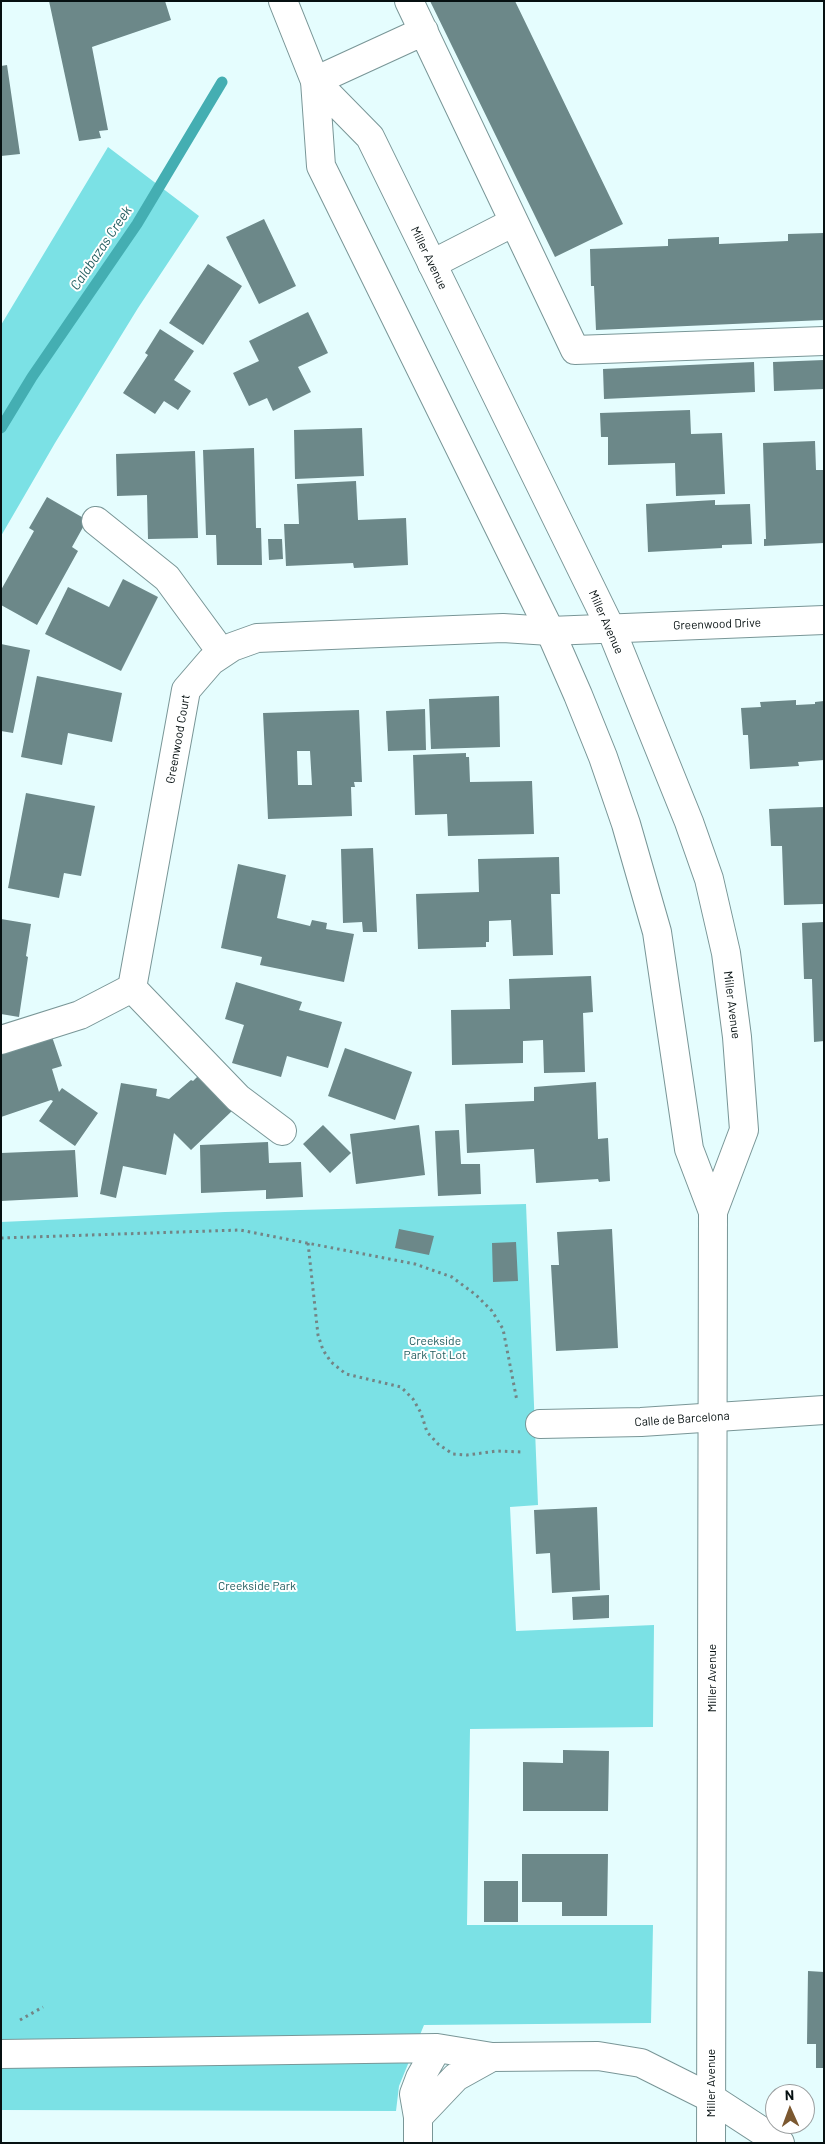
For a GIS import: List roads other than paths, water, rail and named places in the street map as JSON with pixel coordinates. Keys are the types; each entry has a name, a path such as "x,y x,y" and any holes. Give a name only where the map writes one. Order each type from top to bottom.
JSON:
{"main road":[{"path":"409,1 575,350 824,341"},
{"name":"Miller Avenue","path":"286,9 315,81 321,166 550,631 603,757 635,853 657,932 689,1149 712,1212 714,1417 711,2143"},
{"path":"315,81 424,31"},
{"name":"Miller Avenue","path":"315,81 370,136 611,629 689,822 706,871 726,954 737,1037 744,1130 712,1212"},
{"path":"432,264 514,222"},
{"path":"96,521 167,578 222,653"},
{"name":"Greenwood Drive","path":"550,631 824,620"},
{"name":"Greenwood Court","path":"132,988 186,690 210,661 232,647 257,638 503,628 550,631"},
{"path":"1,1040 80,1015 132,988 238,1098 282,1131"},
{"name":"Calle de Barcelona","path":"540,1424 641,1422 824,1410"},
{"path":"1,2054 437,2048 492,2057 598,2056 641,2063 711,2098 780,2143"},
{"path":"418,2130 414,2094 420,2078 437,2048"},
{"path":"418,2130 456,2077 492,2057"}],"waterway":[{"name":"Calabazas Creek","path":"1,428 32,377 137,224 222,82"}],"park label":[{"name":"Creekside Park Tot Lot","path":"435,1348"},
{"name":"Creekside Park","path":"257,1586"}]}
